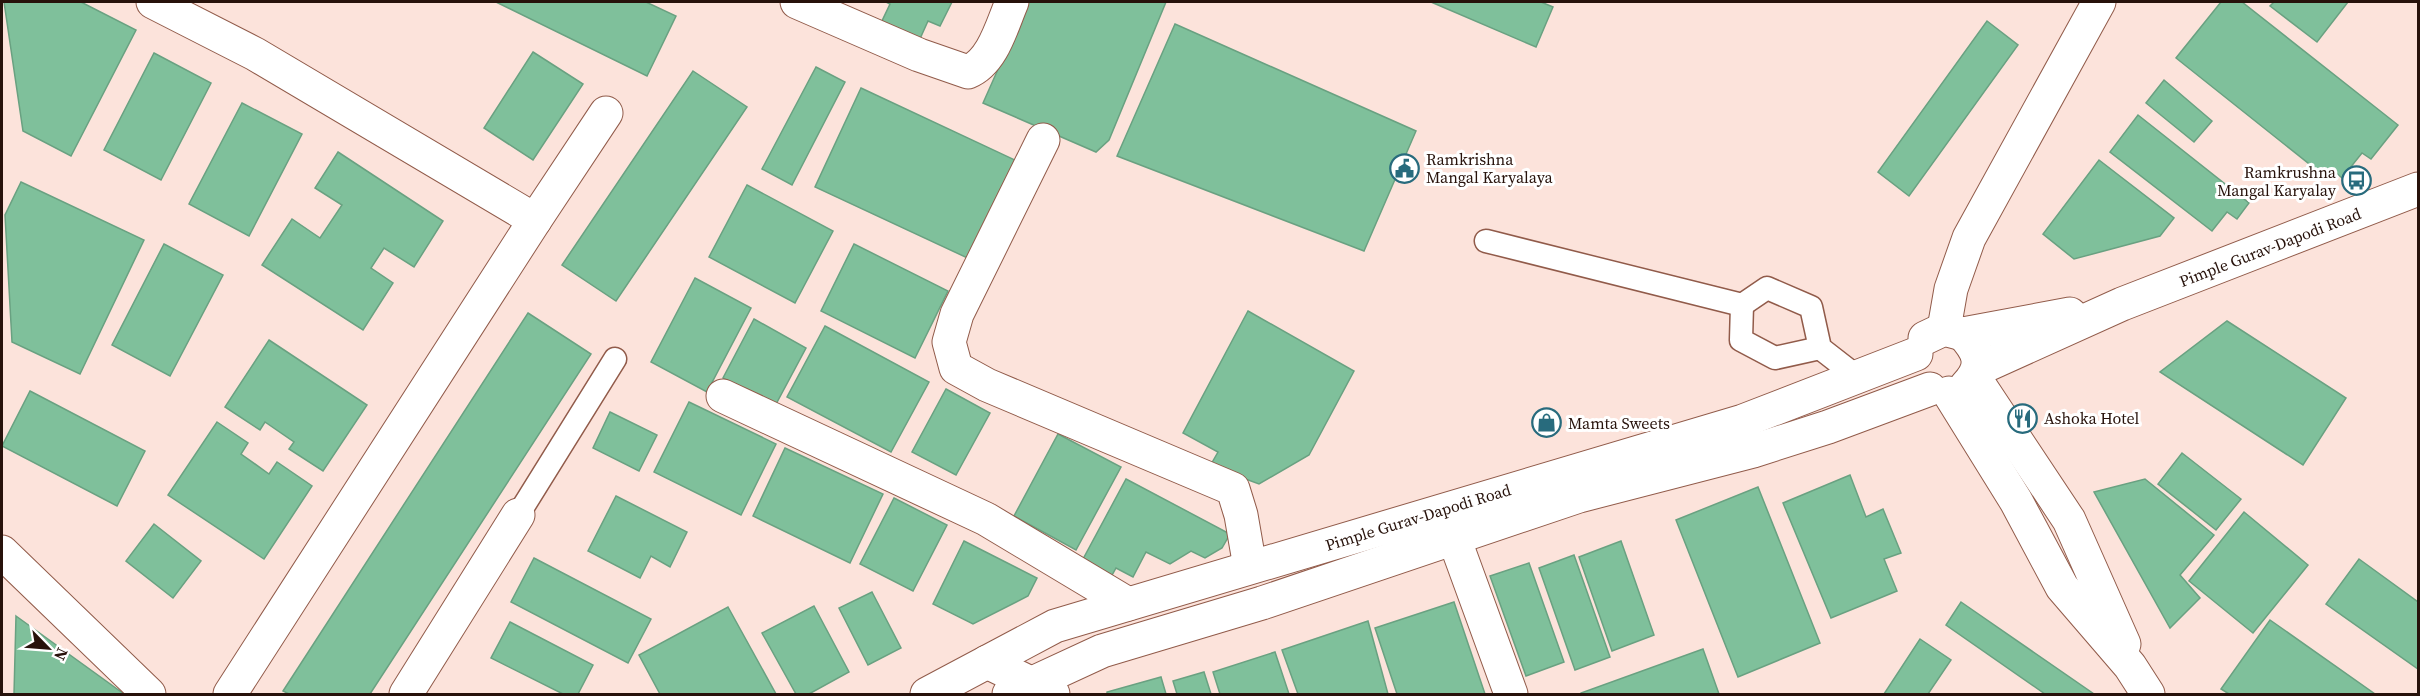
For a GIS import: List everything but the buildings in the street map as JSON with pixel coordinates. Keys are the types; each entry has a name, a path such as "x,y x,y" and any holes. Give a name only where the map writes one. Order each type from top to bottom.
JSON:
{"street":[{"path":"153,2 255,54 535,220"},
{"path":"797,2 919,55 968,72 979,68 988,55 1012,2"},
{"path":"1954,332 1951,289 1969,238 2098,2"},
{"path":"230,694 606,113"},
{"path":"1043,140 957,314 949,342 956,368 987,385 1233,489 1250,567"},
{"name":"Pimple Gurav-Dapodi Road","path":"1031,691 1102,651 1262,603 1579,496 1754,451 1958,382 2122,304 2418,189"},
{"name":"Pimple Gurav-Dapodi Road","path":"1954,332 2122,304"},
{"path":"1958,382 1977,349 1954,332 1926,337 1916,354 1917,373 1958,382 2069,520 2120,632 2130,666 2148,694"},
{"name":"Pimple Gurav-Dapodi Road","path":"927,694 1055,626 1743,422 1916,354"},
{"path":"723,396 986,519 1128,604"},
{"path":"406,694 518,515"},
{"path":"1454,538 1511,694"},
{"path":"2,552 149,694"},
{"path":"987,662 1031,691"}],"lane":[{"path":"1486,241 1742,305 1767,288 1811,307 1820,348 1856,376"},
{"path":"1742,305 1741,340 1775,358 1820,348"},
{"path":"518,515 615,359"}],"place":[{"name":"Ramkrishna Mangal Karyalaya","path":"1405,168"},
{"name":"Ramkrushna Mangal Karyalay","path":"2357,181"},
{"name":"Ashoka Hotel","path":"2023,418"},
{"name":"Mamta Sweets","path":"1547,423"}]}
